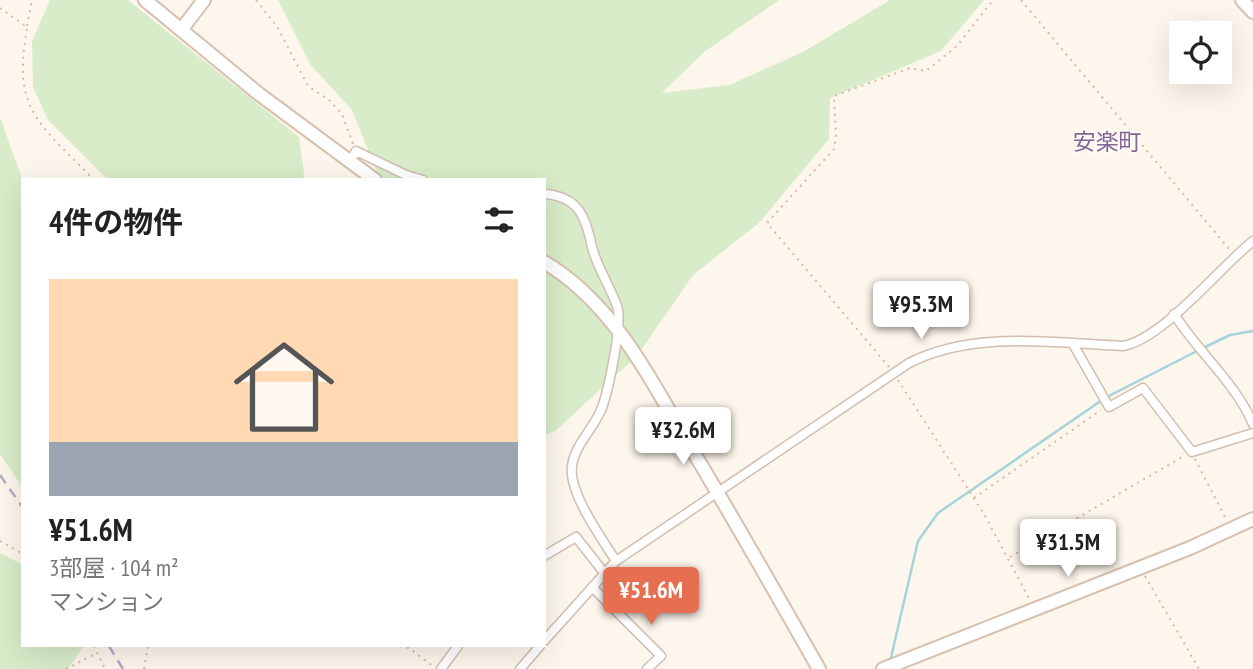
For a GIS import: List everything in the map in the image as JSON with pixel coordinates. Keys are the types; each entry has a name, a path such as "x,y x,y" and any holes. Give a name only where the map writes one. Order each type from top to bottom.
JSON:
{"street":[{"path":"145,0 349,163 372,178"},
{"path":"181,30 204,0"},
{"path":"1242,0 1253,12"},
{"path":"349,163 356,151 416,178"},
{"path":"546,194 556,195 576,206 588,223 593,250 618,309 618,330 603,406 579,446 572,466 572,484 616,561"},
{"path":"546,639 616,561 922,356 964,343 1133,344 1174,314 1253,241"},
{"path":"546,263 586,293 618,330 717,492 819,669"},
{"path":"1174,314 1230,385 1253,424"},
{"path":"1073,344 1105,401 1143,388 1192,452 1253,433"},
{"path":"889,667 1140,568 1253,519"},
{"path":"546,555 576,537 605,573"},
{"path":"592,587 660,656 647,669"},
{"path":"439,669 457,647"},
{"path":"520,669 539,647"}],"path":[{"path":"32,0 22,65 26,95 40,121 92,178"},
{"path":"256,0 278,27 309,86 329,100 342,114 356,151"},
{"path":"993,0 957,46 926,71 910,68 834,96 834,149 767,223 894,373 973,496 1009,557 1035,610"},
{"path":"1021,0 1235,256"},
{"path":"0,8 27,27"},
{"path":"973,496 1105,401"},
{"path":"1009,557 1192,452 1231,529"},
{"path":"0,541 21,553"},
{"path":"1140,568 1199,669"},
{"path":"94,647 105,669"},
{"path":"144,669 148,647"},
{"path":"404,647 439,669"},
{"path":"66,669 97,653"}],"green space":[{"path":"50,0 128,0 299,137 303,178 106,178 48,120 33,87 32,41"},
{"path":"278,0 779,0 704,52 662,93 729,85 803,52 890,0 984,0 941,51 830,98 829,139 760,222 693,275 637,356 555,431 546,435 546,178 379,178 352,110 310,64"},
{"path":"0,117 22,178 21,485 0,454"},
{"path":"0,553 21,564 21,647 83,647 68,669 0,669"}],"waterway":[{"path":"1203,348 1230,335 1253,331"},
{"path":"890,662 918,541 938,513 1105,398 1197,351"}],"railway":[{"path":"0,475 21,505"},
{"path":"110,647 123,669"}],"district":[{"name":"安楽町","path":"1107,142"}]}
